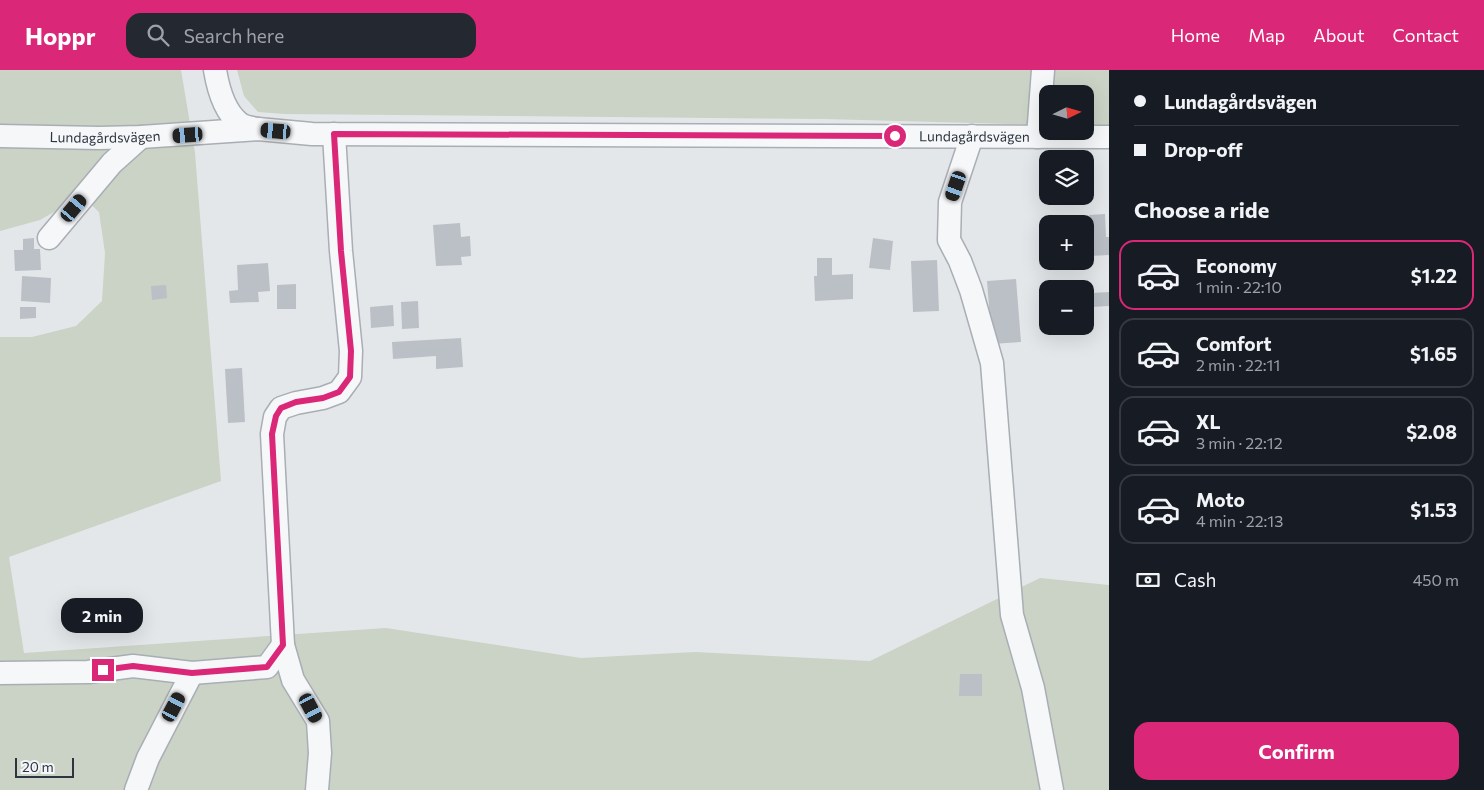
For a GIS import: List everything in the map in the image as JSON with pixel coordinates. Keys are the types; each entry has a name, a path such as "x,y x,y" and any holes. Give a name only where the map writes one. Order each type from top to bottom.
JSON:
{"street":[{"path":"215,70 224,103 230,113 240,124 258,129"},
{"path":"1038,137 1043,70"},
{"name":"Lundagårdsvägen","path":"0,136 141,137 258,129 312,134 1109,137"},
{"path":"317,790 320,753 318,721 293,680 283,645 272,434 276,416 281,408 296,402 323,398 339,392 350,377 351,351 341,251 334,134"},
{"path":"972,136 950,202 949,240 971,290 992,363 1012,615 1033,688 1052,790"},
{"path":"49,238 112,163 141,137"},
{"path":"0,673 88,672 133,666 192,673 267,667 283,645"},
{"path":"136,790 148,758 192,673"}],"shaded area":[{"path":"0,70 181,70 195,153 221,481 9,557 24,653 386,628 581,658 695,652 870,661 1040,578 1109,585 1109,790 0,790 0,337 32,337 76,326 102,301 105,253 99,212 85,199 77,199 40,220 0,231"},
{"path":"237,70 1109,70 1109,126 1094,125 1094,85 1039,85 1039,125 825,119 285,114 258,112 244,96"}],"building":[{"path":"1105,214 1106,237 1109,237 1109,255 1094,256 1094,215 1089,215"},
{"path":"460,223 461,237 470,236 471,256 461,257 462,265 436,266 433,225"},
{"path":"34,238 34,249 40,249 41,270 15,271 14,250 23,250 23,239"},
{"path":"873,238 893,241 890,270 869,268"},
{"path":"817,258 832,258 832,275 853,274 853,299 815,301 814,276 817,276"},
{"path":"937,260 939,311 913,312 911,261"},
{"path":"268,263 270,291 258,292 259,302 230,303 229,291 238,290 237,265"},
{"path":"22,276 51,278 50,303 21,301"},
{"path":"1016,279 1021,342 992,344 987,281"},
{"path":"296,284 296,309 277,309 277,285"},
{"path":"166,285 167,298 152,300 151,286"},
{"path":"1109,292 1109,306 1094,307 1094,293"},
{"path":"418,301 419,328 402,329 401,302"},
{"path":"393,305 394,326 371,328 370,307"},
{"path":"20,307 36,307 36,318 20,319"},
{"path":"461,338 463,367 436,369 436,356 393,359 392,342"},
{"path":"242,368 245,422 228,423 225,369"},
{"path":"960,674 982,674 982,696 959,696"}],"route":[{"path":"103,670 133,666 192,673 267,667 283,645 272,434 276,416 281,408 296,402 323,398 339,392 350,377 351,351 341,251 334,134 895,136"}]}
